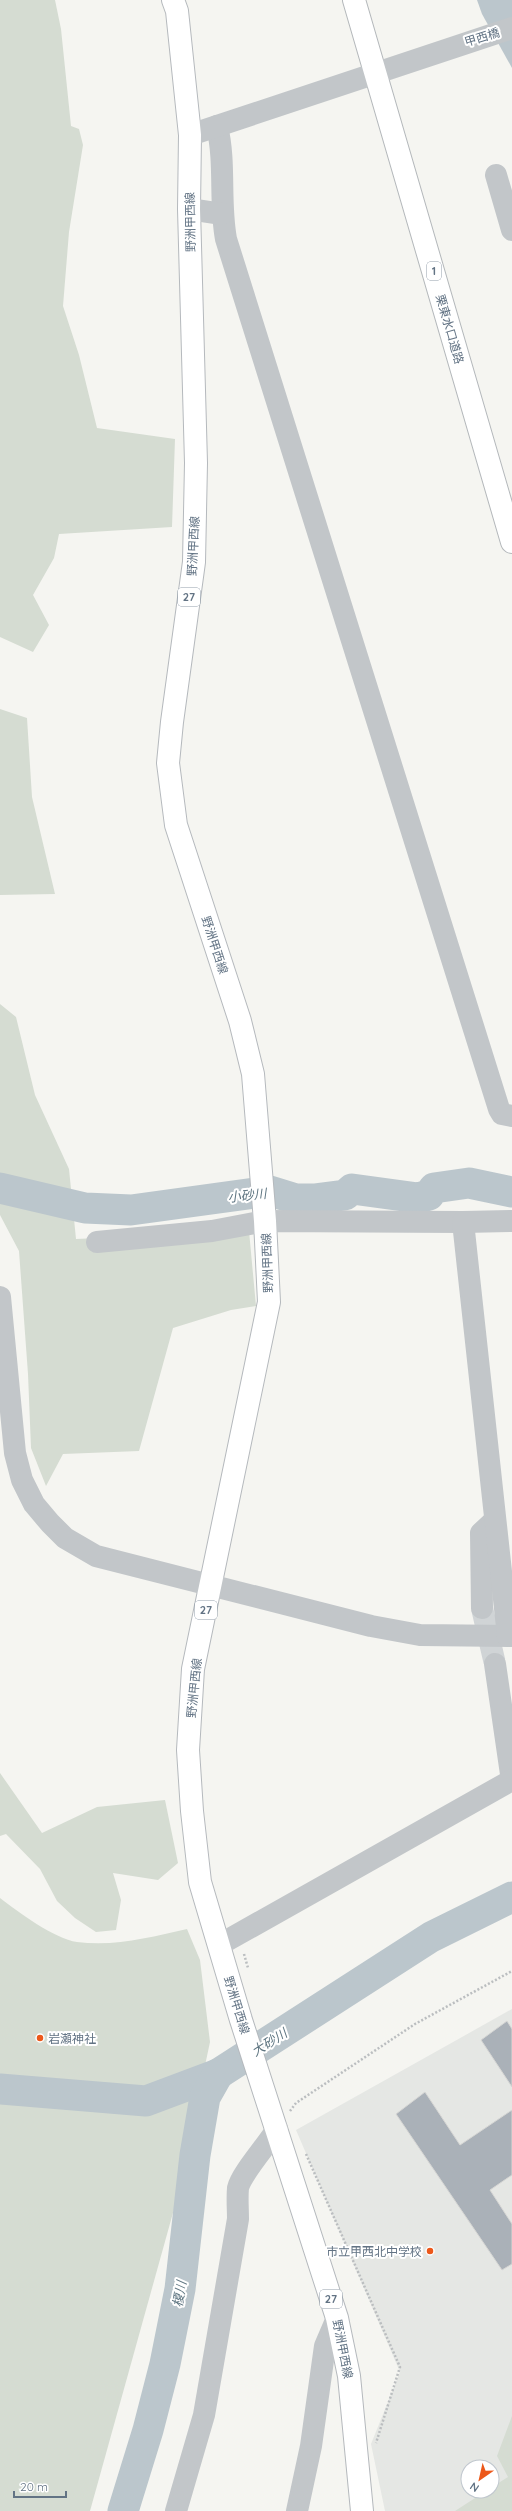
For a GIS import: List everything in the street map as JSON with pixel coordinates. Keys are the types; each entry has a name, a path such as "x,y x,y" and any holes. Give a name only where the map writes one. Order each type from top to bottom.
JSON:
{"main road":[{"name":"野洲甲西線","path":"173,0 177,11 190,135 189,209 196,463 194,562 172,722 168,763 176,825 240,1021 253,1074 263,1190 269,1302 194,1669 188,1750 192,1811 200,1882 241,2020 338,2318 349,2376 362,2511"},
{"name":"栗東水口道路","path":"354,0 512,542"}],"street":[{"name":"甲西橋","path":"190,135 453,46 512,28"},
{"path":"217,126 223,149 222,214 226,239 499,1109 502,1114 512,1116"},
{"path":"496,175 512,230"},
{"path":"189,209 222,214"},
{"path":"97,1242 212,1231 265,1221 512,1221"},
{"path":"0,1297 15,1453 22,1480 34,1504 65,1538 96,1556 371,1626 420,1635 510,1636 495,1520 463,1222"},
{"path":"482,1608 481,1533 495,1520"},
{"path":"219,1945 512,1781 495,1664"},
{"path":"176,2511 204,2415 238,2219 238,2187 277,2129"},
{"path":"297,2511 311,2446 325,2346 338,2318"}],"path":[{"path":"238,1934 249,1971"},
{"path":"286,2106 288,2113 296,2103 415,2024 512,1970"},
{"path":"304,2150 400,2367 376,2445"}],"shaded area":[{"path":"0,0 55,0 61,29 71,126 79,129 83,145 69,232 63,306 79,355 97,428 175,439 172,527 59,534 54,558 33,595 49,625 33,652 0,637"},
{"path":"477,0 512,0 512,68 482,14"},
{"path":"0,709 27,718 32,797 55,894 0,895"},
{"path":"0,1004 16,1017 35,1095 69,1169 76,1239 249,1231 256,1306 231,1310 173,1328 139,1451 63,1454 46,1486 31,1448 28,1374 19,1251 0,1215"},
{"path":"0,1773 42,1833 97,1807 165,1800 178,1863 158,1880 113,1873 121,1900 116,1930 96,1932 75,1918 57,1901 40,1869 6,1834 0,1836"},
{"path":"0,1898 26,1917 58,1936 77,1942 119,1942 187,1929 200,1960 210,2042 176,2202 90,2511 0,2511"},
{"name":"市立甲西北中学校","path":"512,2009 512,2511 385,2511 371,2444 400,2372 296,2130"},
{"path":"512,2416 512,2511 455,2511 474,2499 500,2499 500,2482 508,2477 500,2459 497,2456"}],"building":[{"path":"507,2021 512,2029 512,2087 481,2040"},
{"path":"425,2092 460,2145 512,2110 512,2175 490,2190 512,2224 512,2264 502,2270 396,2114"}],"waterway":[{"name":"小砂川","path":"0,1188 85,1208 131,1210 270,1191 296,1199 314,1199 345,1195 352,1189 418,1198 429,1195 434,1188 469,1183 512,1192"},
{"name":"大砂川","path":"0,2089 146,2101 218,2074 431,1937 512,1897"},
{"name":"榎川","path":"123,2511 148,2430 165,2364 180,2289 195,2155 205,2097 218,2074"}],"tunnel":[{"path":"482,1608 495,1664"}],"place":[{"name":"岩瀬神社","path":"40,2038"},
{"name":"市立甲西北中学校","path":"430,2251"}]}
